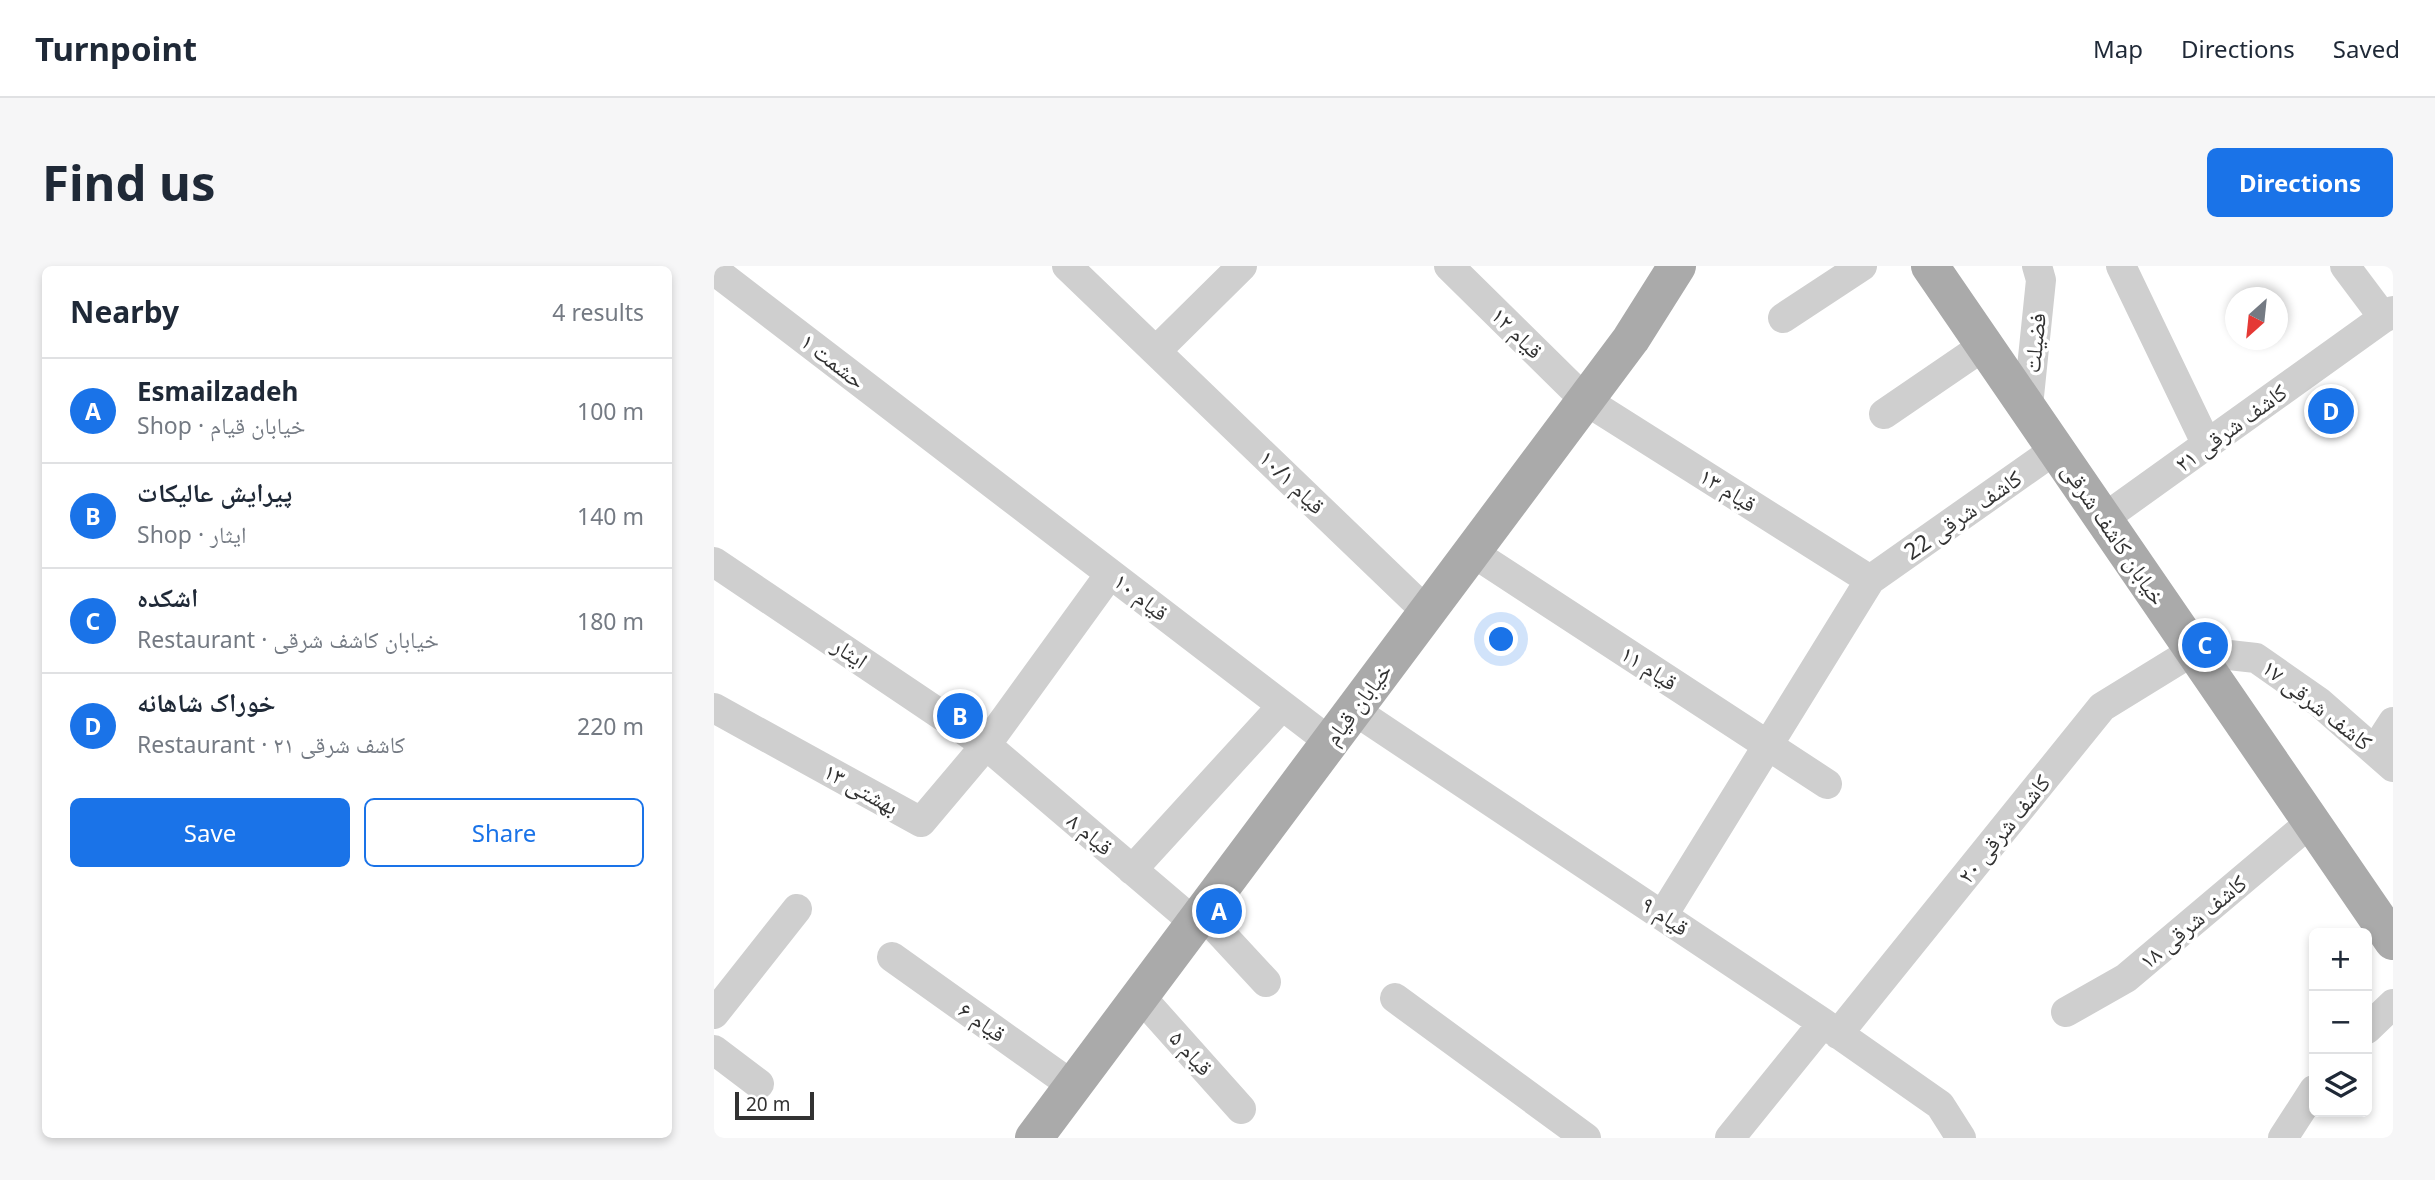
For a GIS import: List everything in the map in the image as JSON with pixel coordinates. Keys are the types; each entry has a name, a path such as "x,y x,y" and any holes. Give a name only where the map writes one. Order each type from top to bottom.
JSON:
{"main road":[{"name":"خیابان قیام","path":"1034,1138 1631,339 1677,266"},
{"name":"خیابان کاشف شرقی","path":"1930,266 2393,941"}],"street":[{"name":"قیام ۱۰/۱","path":"1067,266 1427,612"},
{"path":"1156,351 1242,266"},
{"path":"1783,318 1862,266"},
{"path":"2121,266 2207,445"},
{"path":"2345,266 2389,314"},
{"name":"قیام ۱۲","path":"1456,268 1585,400"},
{"name":"حشمت ۱","path":"714,270 951,452"},
{"name":"فضیلت","path":"2028,406 2045,271"},
{"name":"کاشف شرقی ۲۱","path":"2103,519 2389,314"},
{"path":"1884,414 1986,345"},
{"name":"قیام ۱۳","path":"1585,400 1870,580"},
{"name":"کاشف شرقی 22","path":"1870,580 2056,449"},
{"name":"قیام ۱۰","path":"951,452 1330,742"},
{"name":"قیام ۱۱","path":"1472,552 1827,784"},
{"name":"ایثار","path":"714,562 986,745"},
{"path":"986,745 1110,574"},
{"path":"1663,915 1870,580"},
{"name":"کاشف شرقی ۱۷","path":"2193,651 2256,658 2319,702 2384,758"},
{"name":"کاشف شرقی ۲۰","path":"1730,1138 1831,1028 2102,707 2193,651"},
{"path":"1132,870 1282,706"},
{"name":"بهشتی ۱۳","path":"714,708 921,821 986,745"},
{"name":"قیام ۹","path":"1354,710 1831,1028 1940,1105 1961,1138"},
{"path":"2384,758 2393,722"},
{"name":"قیام ۸","path":"986,745 1132,870 1198,918 1266,982"},
{"name":"کاشف شرقی ۱۸","path":"2066,1012 2126,978 2311,822"},
{"path":"714,1014 797,909"},
{"name":"قیام ۶","path":"892,957 1073,1086"},
{"name":"قیام ۵","path":"1140,996 1241,1110"},
{"path":"1395,998 1586,1138"},
{"path":"2372,1024 2393,1004"},
{"path":"714,1050 759,1084"},
{"path":"2283,1138 2309,1098"}],"place":[{"name":"خوراک شاهانه","path":"2331,411"},
{"name":"اشکده","path":"2205,645"},
{"name":"پیرایش عالیکات","path":"960,716"},
{"name":"Esmailzadeh","path":"1219,911"}]}
